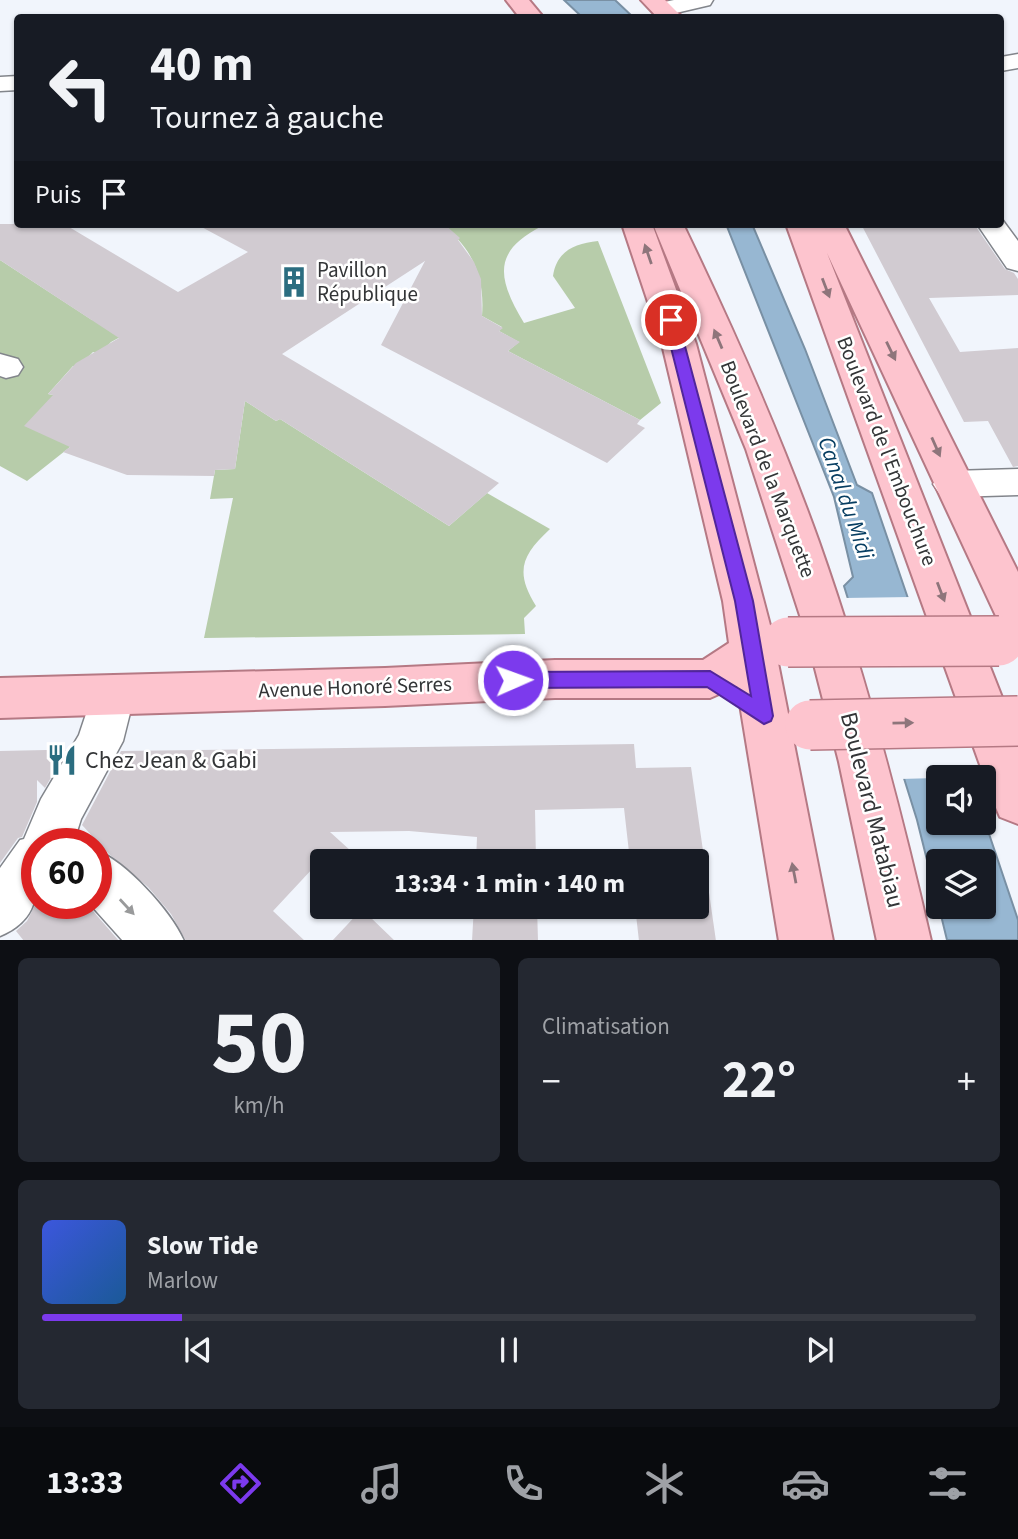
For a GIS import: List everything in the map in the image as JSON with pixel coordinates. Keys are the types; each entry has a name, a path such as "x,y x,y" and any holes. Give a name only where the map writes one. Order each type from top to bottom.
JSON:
{"main road":[{"path":"517,0 529,14"},
{"path":"638,228 682,355 744,601 770,647 787,720 806,940"},
{"name":"Boulevard de la Marquette","path":"670,228 735,379 791,523 840,680"},
{"name":"Boulevard de l'Embouchure","path":"803,228 1002,645"},
{"path":"831,228 952,484 1002,645 1018,800"},
{"path":"710,679 770,647 1002,645"},
{"name":"Avenue Honoré Serres","path":"0,698 112,697 555,679 710,679"},
{"path":"710,679 787,720 1018,721"},
{"name":"Boulevard Matabiau","path":"840,680 904,940"}],"street":[{"path":"662,9 702,0"},
{"path":"994,228 1018,262"},
{"path":"952,484 1018,482"},
{"path":"55,828 58,815 100,741 112,697"},
{"path":"0,911 21,883"},
{"path":"112,891 158,940"}],"green space":[{"path":"445,228 539,228 514,246 504,268 509,293 524,323 575,308 553,276 555,267 568,250 598,241 661,403 640,420 508,351 519,342 499,331 502,327 482,316 481,289 475,264"},
{"path":"0,260 92,320 111,311 137,328 111,342 99,354 93,352 78,367 73,366 48,394 53,395 70,447 27,481 0,466"},
{"path":"245,401 276,421 280,419 449,526 487,493 550,529 527,556 524,565 525,583 536,606 524,618 525,634 204,638 233,498 210,499 215,470 235,469"}],"water":[{"path":"564,0 615,0 630,14 579,14"},
{"name":"Canal du Midi","path":"728,228 754,228 805,349 857,485 872,493 965,765 926,765 926,835 989,835 994,849 926,849 926,856 844,586 853,577 834,497"},
{"path":"996,855 1018,920 1018,940 947,940 942,919 996,919"}],"pier":[{"path":"911,597 969,765 926,765 926,778 900,779 844,598"}],"building":[{"path":"0,224 14,224 14,228 71,228 178,292 248,252 203,228 449,228 460,238 458,240 474,262 481,279 482,316 503,328 499,331 520,342 508,351 640,420 637,424 645,428 607,463 381,345 425,261 282,354 499,483 449,526 280,419 276,421 245,401 235,469 215,470 214,476 127,475 63,452 70,447 24,426 53,395 48,394 76,363 119,338 0,260"},
{"path":"863,228 977,228 1005,269 1014,273 1018,279 1018,295 929,298 960,352 1018,348 1018,466 1013,467 988,421 964,422"},
{"path":"634,744 636,768 691,767 703,849 629,849 624,808 535,810 536,849 476,849 477,837 409,831 330,832 349,849 310,849 310,871 273,911 304,940 185,940 171,914 148,887 112,857 112,828 85,828 82,825 121,751"},
{"path":"67,750 45,788 37,780 37,802 26,828 21,828 21,837 0,863 0,751"},
{"path":"709,892 716,940 639,940 636,919 709,919"},
{"path":"28,919 100,919 118,940 23,940 16,931"},
{"path":"353,919 372,919 394,940 333,940"},
{"path":"473,919 537,919 538,940 472,940"}],"place":[{"name":"Pavillon République","path":"294,282"},
{"name":"Chez Jean & Gabi","path":"62,760"}],"route":[{"path":"513,680 710,679 764,716 744,601 685,364 671,320"}]}
